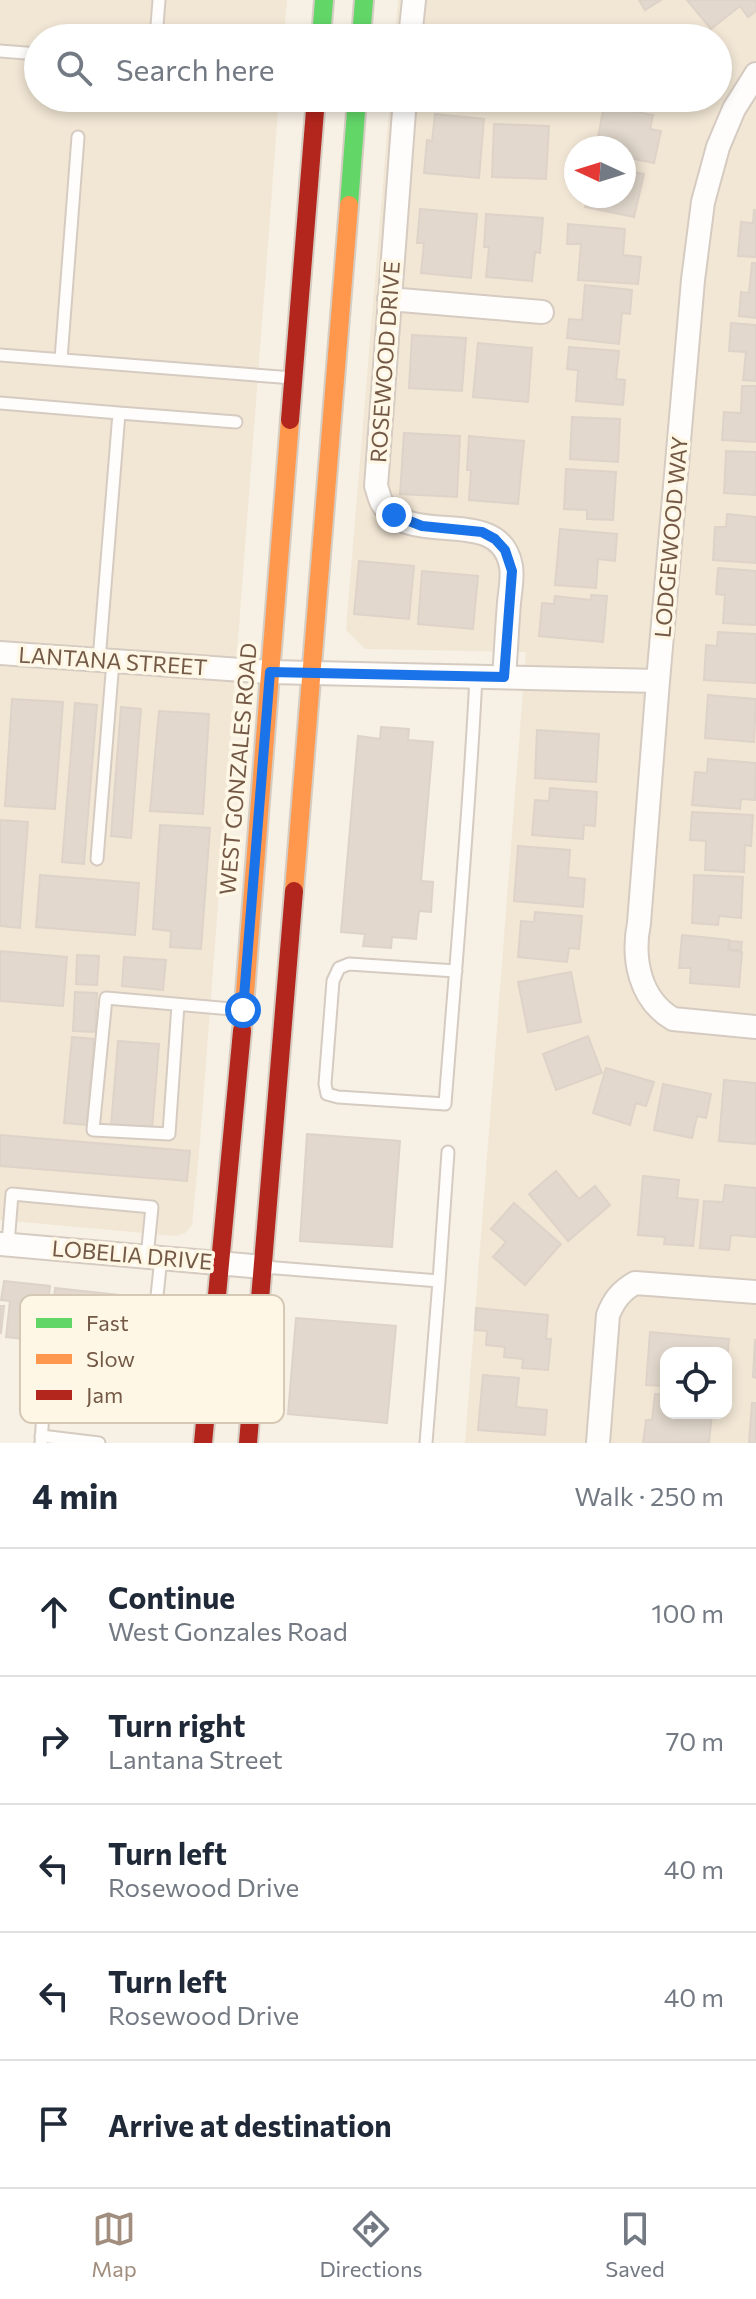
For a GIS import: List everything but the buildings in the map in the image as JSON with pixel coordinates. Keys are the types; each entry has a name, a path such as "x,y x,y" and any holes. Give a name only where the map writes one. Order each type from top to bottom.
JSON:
{"main road":[{"path":"322,24 324,0"},
{"path":"362,24 364,0"},
{"name":"WEST GONZALES ROAD","path":"219,1295 315,112"},
{"path":"261,1295 356,112"},
{"name":"WEST GONZALES ROAD","path":"203,1443 205,1423"},
{"path":"248,1443 250,1423"}],"street":[{"path":"411,24 414,0"},
{"name":"LODGEWOOD WAY","path":"756,74 734,109 718,147 703,202 693,280 635,943 636,963 642,983 657,1006 673,1019 756,1027"},
{"name":"ROSEWOOD DRIVE","path":"404,112 376,486 382,504 403,520 422,526 482,532 495,539 505,550 512,571 504,677"},
{"path":"389,299 542,312"},
{"name":"LANTANA STREET","path":"0,653 270,672 658,681"},
{"name":"LOBELIA DRIVE","path":"4,1244 263,1267"},
{"path":"598,1443 608,1315 623,1290 635,1283 756,1292"}],"lane":[{"path":"157,24 159,0"},
{"path":"0,51 24,53"},
{"path":"61,359 78,137"},
{"path":"0,355 294,378"},
{"path":"0,403 236,422"},
{"path":"97,859 119,413"},
{"path":"456,971 349,964 339,968 333,981 325,1084 327,1094 445,1104 456,971 476,676"},
{"path":"178,1005 169,1134 93,1130 106,998 243,1010"},
{"path":"426,1443 448,1152"},
{"path":"4,1244 12,1194 152,1207 152,1295"},
{"path":"263,1267 439,1281"},
{"path":"41,1439 99,1443"}],"shaded area":[{"path":"0,0 287,0 285,24 24,24 24,112 278,112 192,1225 185,1233 176,1236 0,1220"},
{"path":"398,0 756,0 756,1443 465,1443 526,652 365,649 346,630 389,112 732,112 732,24 396,24"}],"traffic: fast":[{"path":"322,24 324,0"},
{"path":"362,24 364,0"},
{"path":"349,205 356,112"}],"traffic: slow":[{"path":"294,891 349,205"},
{"path":"242,1031 290,420"}],"traffic: jam":[{"path":"290,420 315,112"},
{"path":"260,1295 294,891"},
{"path":"217,1295 242,1031"},
{"path":"203,1443 205,1423"},
{"path":"248,1443 250,1423"}],"route":[{"path":"243,1010 270,672 504,677 512,571 505,550 495,539 482,532 422,526 394,515"}]}
